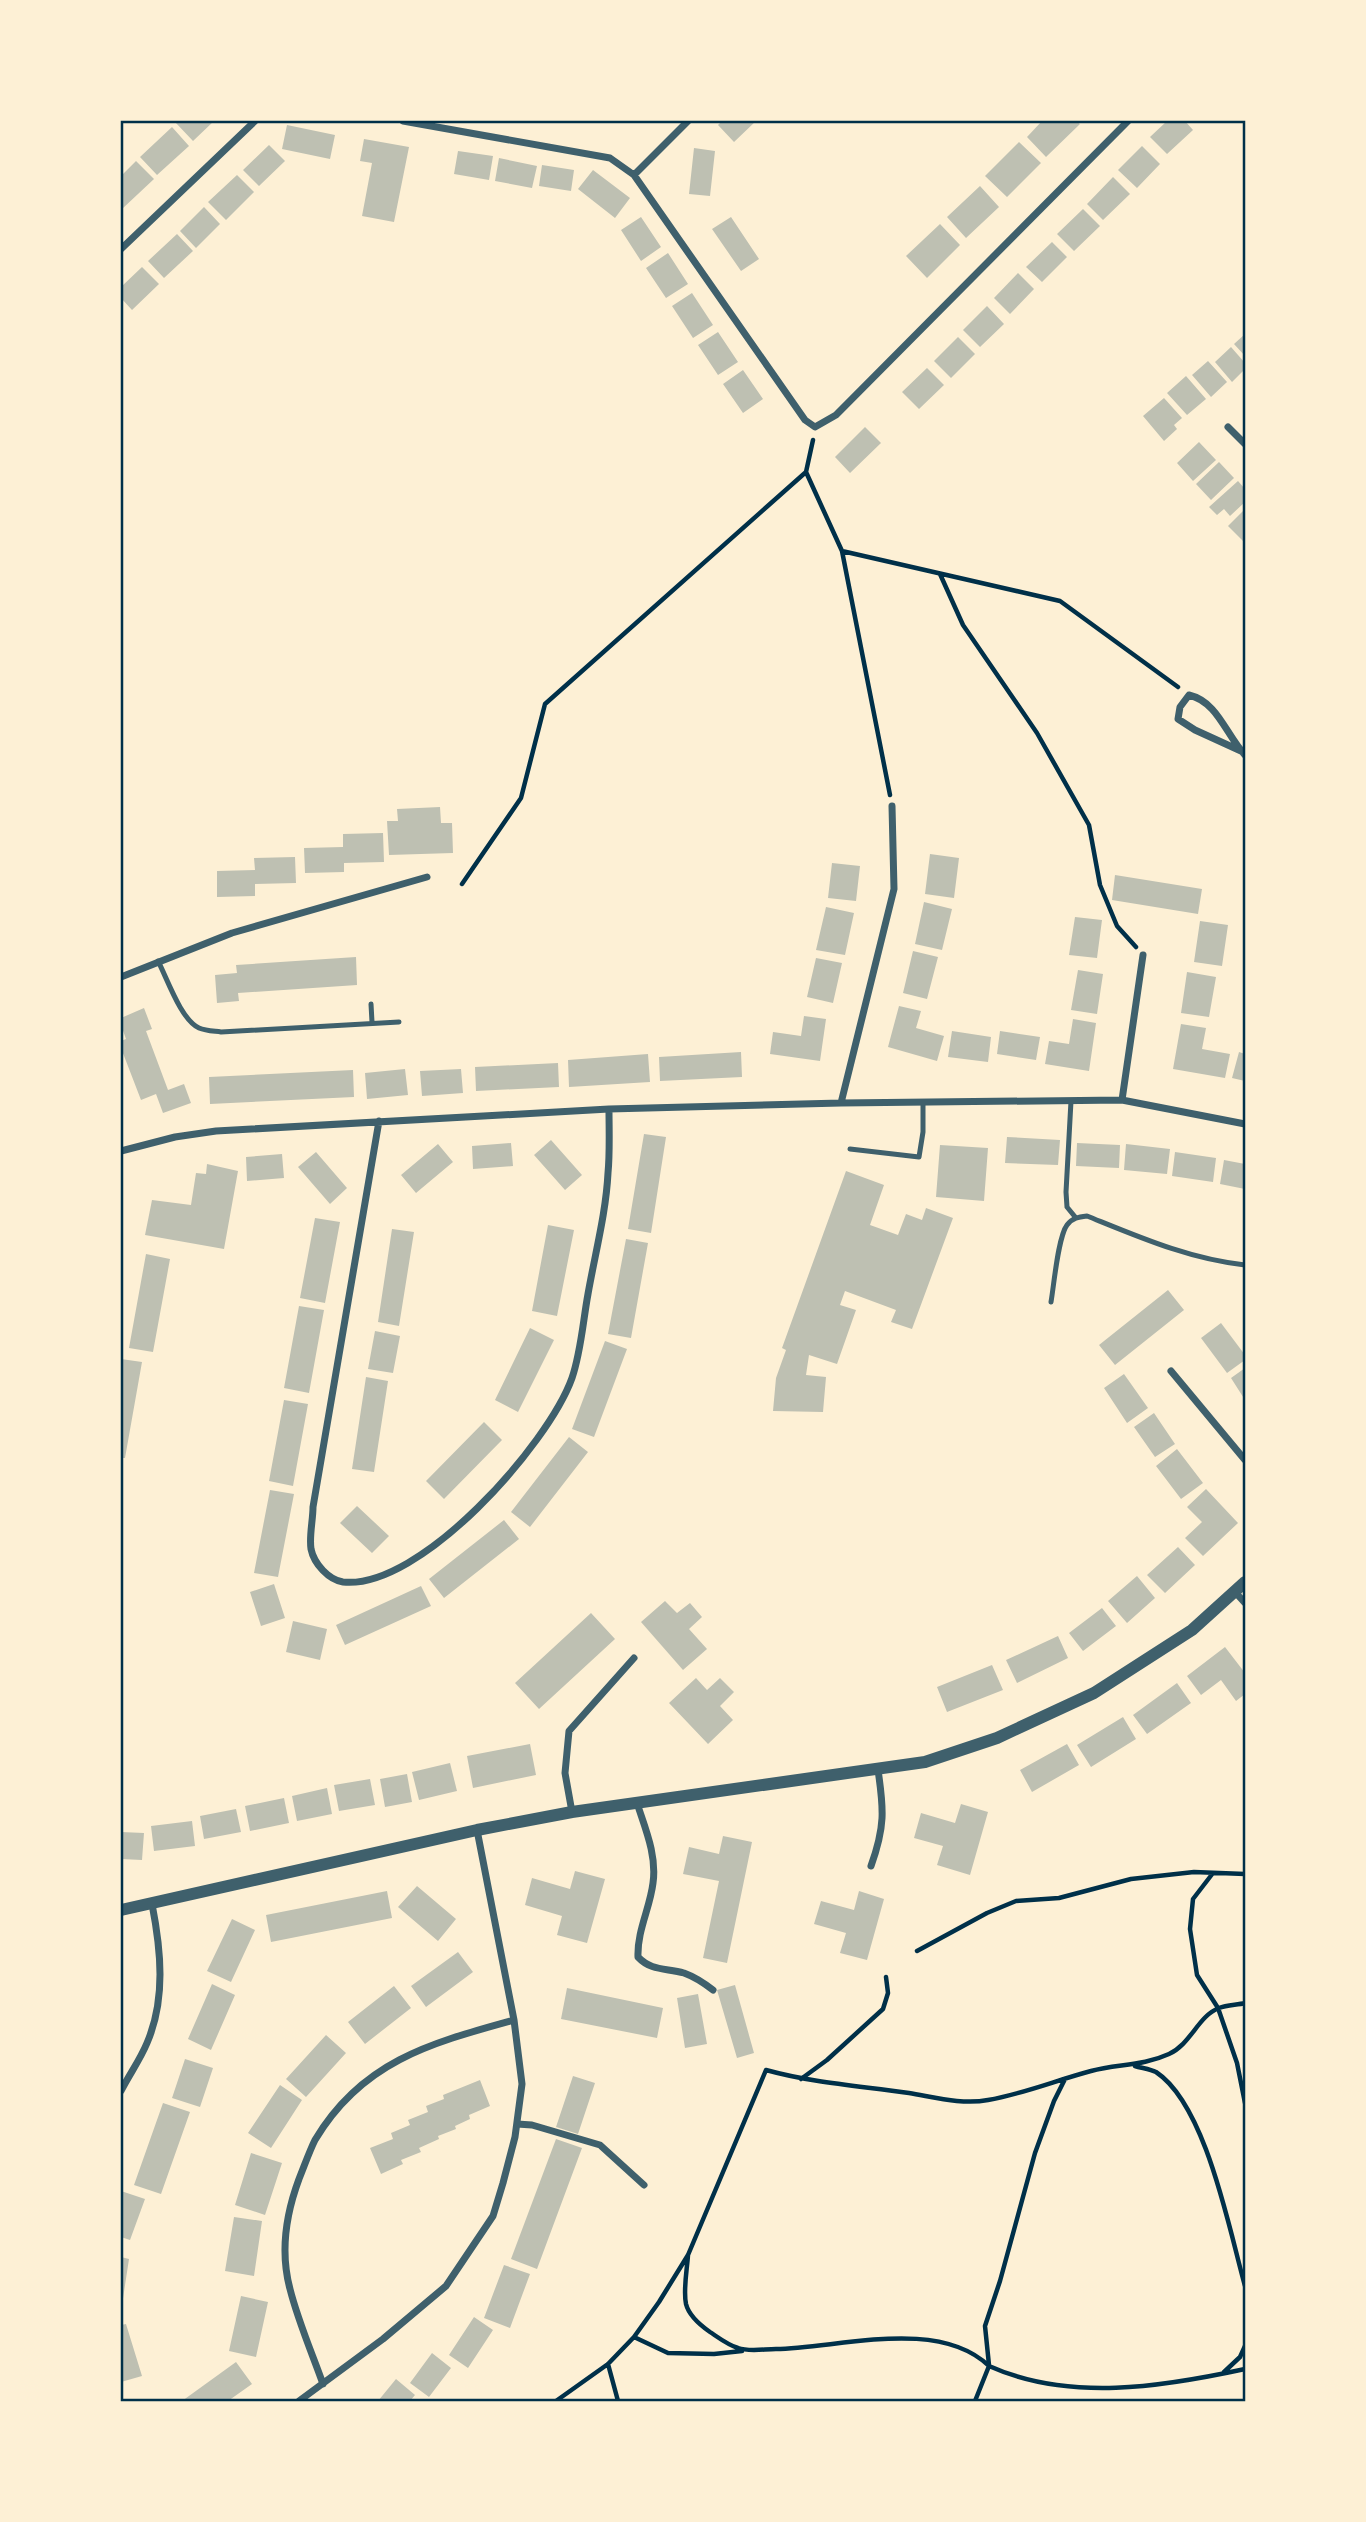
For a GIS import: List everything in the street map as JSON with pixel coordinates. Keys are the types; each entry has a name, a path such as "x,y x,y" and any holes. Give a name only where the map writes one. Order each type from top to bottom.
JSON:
{"street":[{"path":"121,249 255,121"},
{"path":"403,121 610,158 634,175 804,420 816,427 836,415 1128,121"},
{"path":"634,175 688,121"},
{"path":"1228,428 1245,444"},
{"path":"1189,695 1201,698 1210,706 1243,753 1178,719 1180,707 1189,695"},
{"path":"841,1103 894,889 892,806"},
{"path":"121,977 232,933 427,877"},
{"path":"1122,1100 1143,955"},
{"path":"121,1151 175,1137 216,1131 610,1109 841,1103 1122,1100 1245,1124"},
{"path":"379,1121 313,1507 311,1550 318,1565 335,1581 351,1583 373,1578 421,1556 474,1511 516,1468 547,1423 572,1378 608,1175 610,1109"},
{"path":"1171,1371 1245,1460"},
{"path":"121,1910 477,1830 572,1812 925,1762 997,1738 1094,1693 1192,1630 1236,1593 1245,1582"},
{"path":"1236,1593 1245,1603"},
{"path":"572,1812 565,1773 569,1731 634,1658"},
{"path":"871,1866 880,1839 884,1813 878,1770"},
{"path":"637,1803 653,1857 653,1883 637,1945 638,1957 647,1967 684,1973 713,1990"},
{"path":"299,2401 383,2339 446,2286 492,2216 503,2183 517,2124 522,2084 514,2020 477,1830"},
{"path":"121,2091 148,2042 160,1992 160,1945 152,1904"},
{"path":"323,2384 289,2287 285,2249 286,2222 314,2141 351,2092 389,2064 449,2038 514,2020"},
{"path":"517,2124 532,2125 600,2145 644,2185"}],"lane":[{"path":"158,961 191,1024 202,1030 221,1032 399,1022"},
{"path":"371,1004 372,1022"},
{"path":"1071,1101 1066,1192 1068,1207 1076,1218"},
{"path":"850,1149 919,1157 923,1132 923,1102"},
{"path":"1051,1302 1062,1239 1067,1225 1076,1218 1087,1216 1159,1245 1204,1258 1245,1265"}],"path":[{"path":"462,884 521,798 545,704 806,472 816,427"},
{"path":"806,472 842,551 892,806"},
{"path":"842,551 1060,601 1189,695"},
{"path":"940,574 963,625 1037,733 1089,825 1100,885 1117,926 1143,955"},
{"path":"916,1951 987,1913 1016,1901 1059,1898 1131,1879 1194,1872 1245,1874"},
{"path":"1213,1873 1194,1899 1190,1929 1197,1975 1218,2008 1237,2063 1245,2104"},
{"path":"800,2079 827,2060 883,2009 888,1993 886,1977"},
{"path":"1134,2066 1168,2054 1179,2047 1194,2034 1203,2019 1218,2008 1245,2003"},
{"path":"556,2401 608,2364 634,2337 659,2302 688,2255 766,2070 800,2079 958,2101 987,2101 1112,2066 1134,2066 1155,2072 1189,2109 1214,2173 1245,2286"},
{"path":"975,2401 989,2365 985,2326 1035,2153 1065,2079"},
{"path":"688,2255 686,2303 692,2315 704,2328 724,2342 740,2349 754,2350"},
{"path":"634,2337 668,2353 714,2354 884,2340 945,2342 978,2354 989,2365 1033,2382 1062,2387 1133,2387 1245,2369"},
{"path":"1222,2374 1240,2357 1245,2346"},
{"path":"608,2364 618,2401"}],"building":[{"path":"214,121 193,141 175,122"},
{"path":"722,121 756,121 734,142 718,125"},
{"path":"1042,121 1076,121 1080,124 1046,157 1027,137"},
{"path":"1167,121 1185,121 1193,130 1167,154 1150,137"},
{"path":"287,125 335,135 330,159 282,149"},
{"path":"172,127 189,146 157,175 140,157"},
{"path":"364,139 409,147 394,222 362,216 372,163 360,161"},
{"path":"1019,142 1041,163 1007,197 985,176"},
{"path":"269,145 285,161 259,186 243,170"},
{"path":"1142,146 1160,164 1137,188 1118,170"},
{"path":"694,148 715,151 710,196 689,194"},
{"path":"458,151 493,156 489,180 454,174"},
{"path":"499,158 537,166 532,188 495,181"},
{"path":"136,161 154,179 122,209 121,176"},
{"path":"542,165 574,170 571,191 539,186"},
{"path":"593,170 630,198 615,218 578,189"},
{"path":"237,175 254,192 226,220 208,202"},
{"path":"1113,177 1130,194 1103,220 1087,204"},
{"path":"980,186 999,207 966,238 947,217"},
{"path":"204,207 220,224 196,248 180,231"},
{"path":"1083,209 1100,226 1074,251 1057,234"},
{"path":"641,217 661,247 641,261 621,230"},
{"path":"731,217 759,259 741,271 712,229"},
{"path":"940,224 960,245 927,278 906,256"},
{"path":"177,234 193,251 164,278 148,261"},
{"path":"1052,242 1067,257 1042,282 1026,267"},
{"path":"668,253 688,284 666,298 646,268"},
{"path":"142,267 159,284 132,310 121,298 121,287"},
{"path":"1018,273 1034,289 1010,314 994,298"},
{"path":"692,293 713,325 693,338 672,306"},
{"path":"987,306 1004,324 980,347 963,330"},
{"path":"718,332 738,362 718,375 698,345"},
{"path":"1245,334 1245,356 1234,344"},
{"path":"958,337 975,354 951,378 934,361"},
{"path":"1231,347 1245,363 1245,369 1232,382 1215,362"},
{"path":"1208,361 1227,382 1211,397 1192,375"},
{"path":"927,368 944,385 919,409 902,392"},
{"path":"743,370 763,399 743,413 723,384"},
{"path":"1186,376 1206,399 1187,415 1167,393"},
{"path":"1164,398 1182,418 1174,425 1177,429 1164,441 1143,416"},
{"path":"865,427 881,443 850,473 835,457"},
{"path":"1199,442 1216,460 1193,481 1177,463"},
{"path":"1219,462 1234,478 1211,500 1196,484"},
{"path":"1238,481 1245,489 1245,502 1230,516 1224,509 1217,515 1209,507"},
{"path":"1245,509 1245,543 1228,526"},
{"path":"440,807 441,823 452,823 453,853 389,855 387,821 398,821 397,809"},
{"path":"383,833 384,862 344,863 344,872 305,873 304,848 343,847 343,834"},
{"path":"930,854 959,858 954,898 925,894"},
{"path":"295,857 296,883 255,884 255,896 217,897 217,871 255,870 254,858"},
{"path":"832,863 860,866 856,901 828,898"},
{"path":"1115,875 1202,889 1198,914 1112,900"},
{"path":"924,902 952,909 942,950 915,944"},
{"path":"826,907 854,913 845,955 816,950"},
{"path":"1075,917 1102,920 1097,958 1069,955"},
{"path":"1200,921 1228,925 1222,966 1194,962"},
{"path":"913,951 938,957 927,999 903,993"},
{"path":"356,957 357,985 238,993 239,1001 217,1003 215,975 237,973 236,965"},
{"path":"816,958 842,963 833,1003 807,997"},
{"path":"1078,970 1103,974 1097,1014 1071,1010"},
{"path":"1187,972 1216,977 1209,1017 1181,1013"},
{"path":"899,1006 921,1011 916,1028 944,1036 937,1061 888,1047"},
{"path":"144,1008 152,1029 146,1031 168,1090 184,1084 191,1103 163,1113 156,1094 141,1100 121,1048 121,1041 126,1039 121,1018"},
{"path":"804,1016 826,1019 820,1061 770,1054 773,1032 801,1036"},
{"path":"1073,1019 1096,1023 1089,1071 1045,1064 1049,1041 1069,1044"},
{"path":"1181,1024 1206,1028 1202,1049 1230,1054 1225,1078 1173,1069"},
{"path":"952,1031 991,1037 988,1062 948,1057"},
{"path":"1000,1031 1040,1037 1036,1060 997,1054"},
{"path":"741,1052 742,1077 660,1081 659,1057"},
{"path":"1239,1052 1245,1054 1245,1081 1232,1078"},
{"path":"648,1054 650,1082 569,1087 568,1060"},
{"path":"558,1063 559,1087 476,1091 475,1067"},
{"path":"405,1069 408,1095 367,1099 365,1073"},
{"path":"461,1069 463,1093 422,1096 420,1071"},
{"path":"353,1070 354,1097 210,1104 209,1077"},
{"path":"644,1134 666,1137 651,1233 628,1229"},
{"path":"1007,1137 1060,1140 1058,1165 1005,1163"},
{"path":"551,1140 582,1175 565,1190 534,1155"},
{"path":"511,1143 513,1166 473,1169 472,1146"},
{"path":"1077,1143 1120,1145 1119,1168 1076,1166"},
{"path":"438,1144 453,1162 416,1193 401,1175"},
{"path":"1126,1144 1170,1149 1167,1174 1124,1170"},
{"path":"940,1145 988,1148 984,1201 936,1197"},
{"path":"316,1152 347,1188 330,1204 298,1167"},
{"path":"1175,1152 1216,1158 1213,1182 1172,1176"},
{"path":"282,1154 284,1178 247,1181 246,1157"},
{"path":"1224,1160 1245,1164 1245,1189 1220,1184"},
{"path":"207,1164 238,1171 224,1249 145,1235 152,1200 191,1205 196,1173 206,1174"},
{"path":"846,1171 884,1185 870,1225 898,1235 906,1214 922,1220 926,1208 953,1218 912,1329 891,1322 896,1310 845,1291 840,1305 856,1310 837,1364 809,1355 806,1375 826,1377 823,1412 773,1411 776,1378 786,1350 782,1348"},
{"path":"315,1218 340,1222 325,1303 300,1298"},
{"path":"548,1225 574,1230 557,1316 532,1311"},
{"path":"392,1229 414,1232 399,1326 378,1322"},
{"path":"626,1239 648,1243 631,1338 608,1334"},
{"path":"146,1254 170,1259 153,1352 129,1348"},
{"path":"1168,1290 1184,1310 1115,1365 1099,1345"},
{"path":"299,1306 324,1310 309,1393 284,1388"},
{"path":"1221,1323 1245,1355 1245,1360 1227,1373 1201,1338"},
{"path":"530,1328 554,1340 518,1412 495,1400"},
{"path":"375,1331 400,1336 393,1373 368,1369"},
{"path":"605,1341 627,1349 594,1437 572,1429"},
{"path":"121,1359 142,1362 125,1458 121,1458"},
{"path":"1245,1368 1245,1400 1231,1378"},
{"path":"1124,1374 1148,1408 1127,1423 1104,1388"},
{"path":"366,1377 388,1381 374,1472 352,1469"},
{"path":"284,1400 308,1404 293,1486 269,1481"},
{"path":"1154,1413 1175,1444 1155,1457 1134,1427"},
{"path":"484,1422 502,1440 444,1499 426,1481"},
{"path":"569,1437 588,1452 530,1527 511,1512"},
{"path":"1177,1449 1203,1483 1181,1499 1156,1466"},
{"path":"1206,1489 1238,1523 1203,1556 1185,1538 1202,1522 1187,1507"},
{"path":"270,1490 294,1494 278,1577 254,1573"},
{"path":"357,1506 389,1536 372,1553 340,1523"},
{"path":"504,1520 519,1539 444,1598 429,1579"},
{"path":"1178,1547 1195,1565 1165,1593 1147,1575"},
{"path":"1137,1576 1155,1598 1127,1623 1108,1601"},
{"path":"274,1584 285,1618 261,1626 250,1592"},
{"path":"421,1586 431,1606 345,1645 336,1625"},
{"path":"665,1601 677,1613 690,1603 702,1617 689,1629 707,1649 683,1670 641,1622"},
{"path":"1102,1608 1116,1626 1083,1651 1069,1633"},
{"path":"591,1613 615,1639 539,1709 515,1683"},
{"path":"293,1621 327,1629 320,1660 286,1652"},
{"path":"1058,1636 1068,1658 1017,1683 1006,1660"},
{"path":"1225,1647 1245,1673 1245,1694 1236,1701 1221,1680 1201,1695 1187,1676"},
{"path":"992,1665 1003,1690 947,1712 937,1687"},
{"path":"696,1678 707,1690 720,1678 734,1692 720,1706 733,1720 708,1744 669,1703"},
{"path":"1177,1683 1191,1703 1147,1734 1133,1715"},
{"path":"1123,1717 1136,1739 1091,1767 1077,1745"},
{"path":"530,1744 536,1775 473,1788 467,1756"},
{"path":"1067,1744 1079,1765 1032,1792 1020,1770"},
{"path":"450,1763 457,1791 419,1800 412,1772"},
{"path":"407,1774 412,1802 385,1807 380,1779"},
{"path":"370,1779 375,1805 339,1811 334,1785"},
{"path":"327,1788 332,1814 297,1821 292,1796"},
{"path":"284,1798 289,1823 250,1831 245,1806"},
{"path":"961,1804 988,1812 970,1875 937,1865 943,1846 914,1838 921,1813 955,1823"},
{"path":"236,1809 241,1832 204,1839 200,1816"},
{"path":"192,1821 195,1846 154,1851 151,1826"},
{"path":"121,1832 144,1833 142,1860 121,1859"},
{"path":"723,1836 752,1842 727,1963 703,1958 719,1881 683,1874 689,1847 719,1854"},
{"path":"575,1871 605,1879 587,1943 557,1935 562,1916 525,1905 532,1878 570,1889"},
{"path":"417,1886 456,1919 438,1941 398,1907"},
{"path":"387,1891 392,1918 271,1942 266,1915"},
{"path":"859,1891 884,1899 867,1960 840,1953 846,1933 814,1924 821,1901 854,1910"},
{"path":"232,1919 255,1930 231,1982 207,1971"},
{"path":"458,1952 473,1972 426,2007 411,1986"},
{"path":"212,1984 235,1995 211,2050 188,2039"},
{"path":"735,1985 754,2053 737,2058 717,1990"},
{"path":"394,1986 411,2008 365,2044 348,2022"},
{"path":"567,1988 663,2008 657,2038 561,2019"},
{"path":"698,1994 707,2044 685,2048 677,1998"},
{"path":"326,2035 346,2053 306,2097 286,2079"},
{"path":"185,2059 213,2068 200,2107 172,2098"},
{"path":"573,2076 595,2083 578,2134 556,2127"},
{"path":"480,2080 490,2106 469,2115 470,2119 455,2126 456,2129 438,2136 439,2139 419,2148 421,2152 401,2160 403,2164 381,2174 370,2148 393,2139 391,2133 410,2125 408,2120 428,2112 426,2106 444,2099 443,2095"},
{"path":"280,2085 302,2100 271,2148 248,2133"},
{"path":"163,2103 190,2112 161,2194 134,2185"},
{"path":"556,2139 582,2148 537,2269 511,2259"},
{"path":"251,2153 282,2163 265,2215 235,2205"},
{"path":"121,2191 145,2199 130,2240 121,2237"},
{"path":"234,2217 262,2221 254,2276 225,2271"},
{"path":"121,2257 129,2259 122,2305 121,2305"},
{"path":"504,2265 530,2274 510,2328 484,2318"},
{"path":"241,2296 268,2302 256,2357 229,2351"},
{"path":"474,2317 493,2330 468,2368 449,2355"},
{"path":"126,2324 142,2376 121,2382 121,2325"},
{"path":"432,2353 451,2368 429,2397 410,2383"},
{"path":"236,2362 252,2384 228,2401 182,2401"},
{"path":"396,2379 415,2395 410,2401 378,2401"}]}
